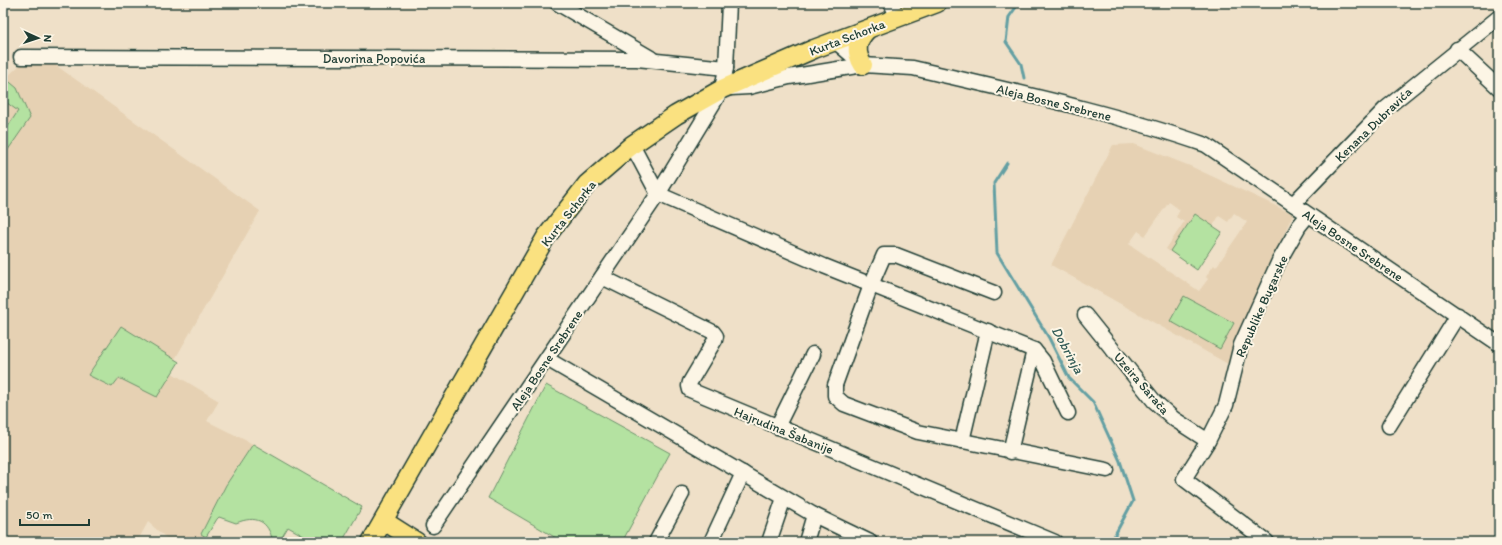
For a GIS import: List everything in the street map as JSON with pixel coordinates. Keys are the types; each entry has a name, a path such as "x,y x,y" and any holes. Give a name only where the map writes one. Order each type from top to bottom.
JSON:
{"main road":[{"name":"Kurta Schorka","path":"371,542 546,237 587,184 632,145 676,115 722,89 835,41 867,30 894,10 937,3"},
{"path":"863,65 858,55 857,48 862,35 867,30"},
{"path":"384,521 417,542"}],"street":[{"path":"557,3 653,59"},
{"path":"722,89 726,68 729,3"},
{"name":"Kenana Dubravića","path":"1293,204 1385,109 1457,49 1499,17"},
{"path":"835,41 863,65"},
{"path":"1457,49 1499,88"},
{"name":"Davorina Popovića","path":"21,56 653,59 726,68"},
{"name":"Aleja Bosne Srebrene","path":"433,526 658,194 722,89 749,87 789,77 863,65 913,68 1168,131 1206,145 1499,344"},
{"path":"632,145 658,194 824,266 1034,350 1043,361 1068,413"},
{"name":"Republike Bugarske","path":"1267,542 1184,479 1208,440 1226,405 1236,360 1260,301 1279,261 1299,226 1308,214"},
{"path":"994,293 891,253 884,255 871,285 835,385 835,396 844,404 918,432 1010,452 1107,470"},
{"name":"Hajrudina Šabanije","path":"602,277 713,332 716,336 715,340 690,382 689,388 725,406 1055,542"},
{"name":"Uzeira Sarača","path":"1085,315 1154,401 1174,419 1208,440"},
{"path":"1389,426 1458,315"},
{"path":"962,441 988,331"},
{"path":"1010,452 1034,350"},
{"path":"777,427 813,354"},
{"path":"547,359 814,515 870,542"},
{"path":"711,542 743,473"},
{"path":"661,540 682,494"},
{"path":"769,542 784,498"},
{"path":"806,542 814,515"}],"shaded area":[{"path":"21,64 54,64 260,211 175,359 179,362 172,373 219,401 207,421 253,444 226,485 201,534 206,537 203,542 171,542 148,522 137,542 3,542 3,73 9,75"},
{"path":"1134,144 1190,166 1293,214 1254,299 1228,364 1051,265 1113,145","holes":["1169,202 1180,210 1176,217 1184,222 1166,249 1197,270 1222,232 1213,226 1219,216 1228,222 1234,213 1247,222 1216,267 1214,265 1209,272 1206,277 1208,279 1199,291 1129,244 1138,231 1145,236"]}],"green space":[{"path":"5,78 17,88 30,118 3,157 3,126 7,128 18,111 3,100 3,80"},
{"path":"1195,214 1222,232 1197,270 1170,251"},
{"path":"1184,296 1234,323 1220,349 1170,321"},
{"path":"121,326 179,362 157,397 119,378 112,387 88,375"},
{"path":"546,385 670,453 622,542 563,542 488,498"},
{"path":"253,444 362,507 342,542 301,542 304,536 288,527 279,542 273,542 268,529 260,521 250,520 236,523 219,517 206,537 201,534 226,485"}],"waterway":[{"name":"Dobrinja","path":"1019,3 1009,17 1006,42 1021,64 1024,78"},
{"name":"Dobrinja","path":"1007,163 994,183 997,253 1049,338 1069,378 1093,402 1120,461 1133,501 1111,542"}]}
